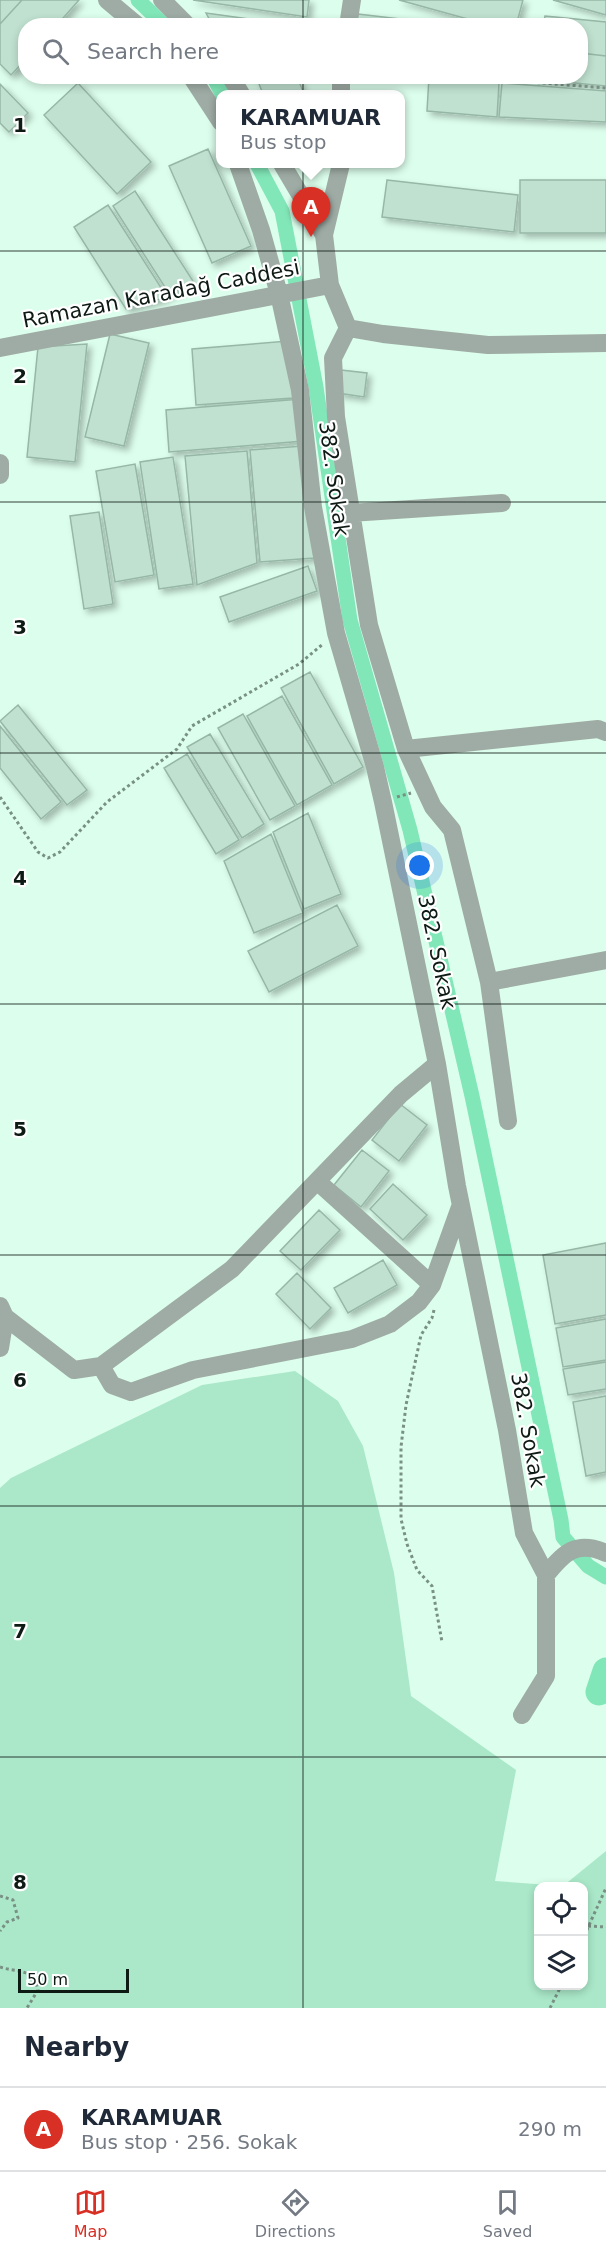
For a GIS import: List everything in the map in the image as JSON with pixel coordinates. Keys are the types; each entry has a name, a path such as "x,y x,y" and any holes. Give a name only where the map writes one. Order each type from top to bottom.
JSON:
{"street":[{"path":"107,0 128,18"},
{"path":"162,0 180,18"},
{"path":"349,18 352,0"},
{"path":"196,84 216,114"},
{"name":"382. Sokak","path":"239,168 261,230 279,294 300,390 313,507 336,633 377,775 437,1064 461,1205 507,1430 524,1533 546,1575"},
{"path":"284,168 324,235"},
{"path":"340,168 324,235 321,286 348,328 488,345 606,343"},
{"name":"Ramazan Karadağ Caddesi","path":"0,348 321,286"},
{"path":"348,328 333,358 336,417 369,625 406,749 432,807 452,830 489,982 508,1121"},
{"path":"0,463 0,475"},
{"path":"350,513 502,503"},
{"path":"406,749 598,729 606,732"},
{"path":"489,982 606,960"},
{"path":"3,1312 74,1370 101,1366 232,1269 400,1094 437,1064"},
{"path":"317,1181 432,1285"},
{"path":"101,1366 112,1384 131,1392 193,1370 352,1338 390,1324 419,1302 432,1285 461,1205"},
{"path":"0,1348 3,1312"},
{"path":"522,1715 546,1676 546,1575 563,1553 589,1547 606,1553"}],"path":[{"path":"555,84 606,88"},
{"path":"0,797 38,852 48,858 60,852 107,802 177,749 192,726 299,664 336,633"},
{"path":"388,800 413,793"},
{"path":"432,1285 436,1303 432,1318 421,1335 406,1404 401,1447 401,1519 417,1570 432,1586 442,1642"},
{"path":"606,1888 588,1926 606,1927"},
{"path":"0,1896 12,1900 18,1918 7,1922 0,1931"},
{"path":"0,1967 23,1970 36,1980 38,1990 27,2008"},
{"path":"550,2008 559,1990"}],"green space":[{"path":"295,1371 338,1401 363,1446 394,1573 411,1696 516,1770 495,1881 534,1884 534,1990 588,1990 588,1882 568,1882 606,1851 606,2008 0,2008 0,1488 11,1478 202,1385"}],"building":[{"path":"0,0 22,0 0,24"},
{"path":"22,0 79,0 63,18 18,18 18,68 11,75 0,64 0,24"},
{"path":"193,0 309,0 307,17"},
{"path":"399,0 523,0 518,18 464,18"},
{"path":"553,0 606,0 606,15"},
{"path":"206,13 242,18 209,18"},
{"path":"358,14 392,18 357,18"},
{"path":"588,20 606,22 606,56 588,54"},
{"path":"588,54 606,56 606,86 585,84 588,84"},
{"path":"0,84 28,113 9,132 0,123"},
{"path":"79,84 151,162 117,194 44,115"},
{"path":"259,84 300,84 302,90 261,90"},
{"path":"429,84 499,84 497,117 427,111"},
{"path":"502,84 606,91 606,122 499,117"},
{"path":"208,149 251,246 212,263 169,166"},
{"path":"387,180 518,195 514,232 382,217"},
{"path":"520,180 606,180 606,233 520,233"},
{"path":"135,191 193,281 170,295 113,206"},
{"path":"108,205 167,297 126,309 74,227"},
{"path":"110,334 149,343 124,446 85,437"},
{"path":"288,341 293,398 196,405 192,349"},
{"path":"87,344 75,462 27,457 38,347"},
{"path":"341,370 367,373 364,397 338,393"},
{"path":"301,399 304,441 169,452 166,410"},
{"path":"303,446 314,558 260,562 250,450"},
{"path":"247,451 257,563 197,585 185,456"},
{"path":"173,457 193,584 159,589 140,462"},
{"path":"135,464 154,575 115,582 96,471"},
{"path":"99,512 113,604 84,609 70,516"},
{"path":"308,566 317,591 229,622 220,597"},
{"path":"310,672 363,767 334,784 281,688"},
{"path":"282,696 332,785 297,805 247,716"},
{"path":"18,705 87,790 67,805 0,721"},
{"path":"243,714 295,806 270,820 218,728"},
{"path":"0,726 61,802 41,819 0,768"},
{"path":"210,734 264,824 242,838 187,747"},
{"path":"187,754 239,840 216,854 164,768"},
{"path":"308,813 341,894 304,909 273,832"},
{"path":"271,834 303,913 254,933 224,861"},
{"path":"337,905 358,946 269,992 248,951"},
{"path":"400,1104 427,1125 399,1161 372,1140"},
{"path":"362,1150 389,1171 361,1207 334,1185"},
{"path":"393,1184 427,1215 403,1240 370,1209"},
{"path":"319,1210 340,1230 301,1270 280,1251"},
{"path":"606,1243 606,1315 555,1324 543,1255"},
{"path":"383,1260 397,1285 348,1313 334,1288"},
{"path":"297,1273 331,1308 310,1329 276,1294"},
{"path":"606,1319 606,1360 563,1367 556,1328"},
{"path":"606,1362 606,1389 568,1395 563,1369"},
{"path":"606,1396 606,1472 586,1476 573,1402"}],"waterway":[{"path":"138,0 157,18"},
{"path":"217,84 220,90"},
{"path":"259,168 282,211 316,387 350,620 410,830 472,1096 563,1537 588,1566 606,1577"},
{"path":"599,1692 606,1671"}],"place":[{"name":"KARAMUAR","path":"311,237"}]}
